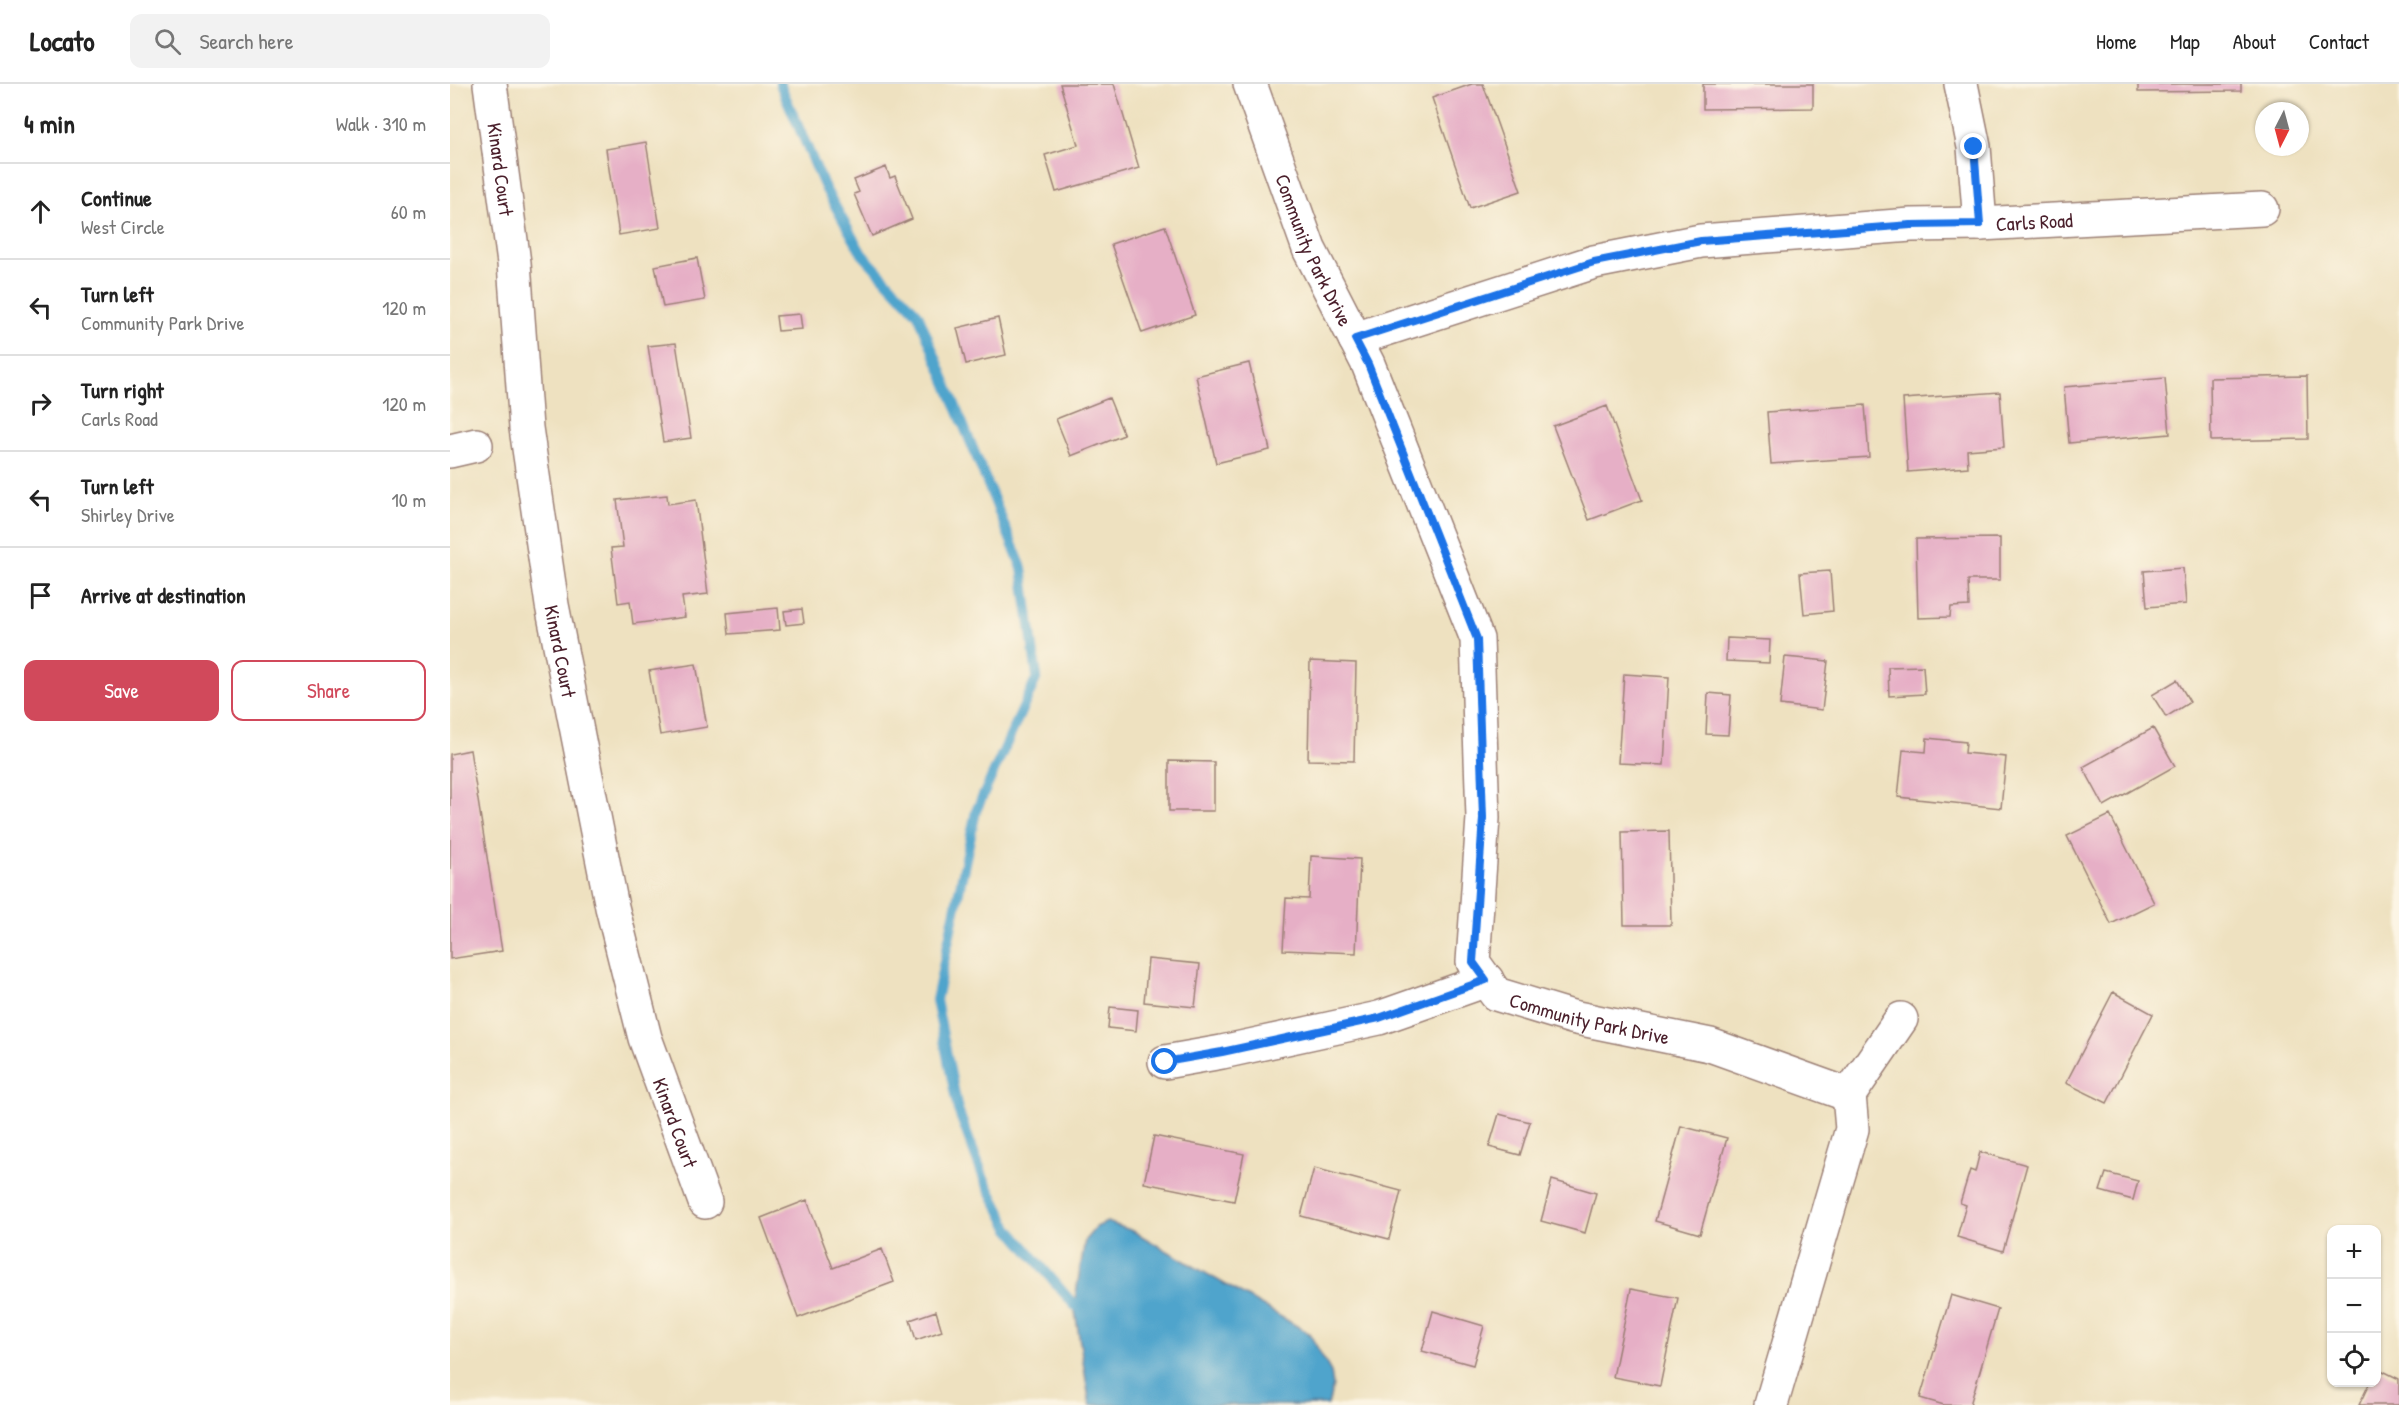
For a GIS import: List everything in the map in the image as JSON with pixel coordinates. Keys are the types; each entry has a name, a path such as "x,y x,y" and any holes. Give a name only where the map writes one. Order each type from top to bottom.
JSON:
{"street":[{"name":"Kinard Court","path":"490,84 514,263 525,428 552,605 612,907 645,1038 705,1202"},
{"name":"Community Park Drive","path":"1250,84 1309,249 1368,364 1477,639 1483,818 1473,962 1497,994 1572,1017 1710,1045 1849,1095"},
{"path":"1961,84 1974,147 1980,224"},
{"name":"Carls Road","path":"1355,339 1594,262 1701,241 1911,225 1980,224 2262,209"},
{"path":"1165,1062 1379,1018 1486,980"},
{"path":"1771,1405 1852,1130 1849,1095 1901,1019"}],"water":[{"path":"1107,1222 1133,1231 1309,1333 1331,1372 1333,1386 1328,1405 1090,1405 1074,1305 1085,1240 1096,1227"}],"building":[{"path":"1060,84 1114,84 1139,168 1056,192 1045,155 1078,145"},
{"path":"1472,84 1483,84 1521,191 1470,208 1432,98"},
{"path":"1703,84 1813,84 1813,108 1703,109"},
{"path":"2138,84 2241,84 2241,91 2138,92"},
{"path":"646,142 660,228 619,235 606,149"},
{"path":"886,167 890,178 895,176 912,219 872,236 854,194 859,192 854,180"},
{"path":"1165,226 1195,315 1142,333 1111,244"},
{"path":"697,258 705,300 663,307 655,266"},
{"path":"800,314 802,329 778,331 776,316"},
{"path":"998,318 1006,355 966,364 957,328"},
{"path":"676,343 691,438 663,442 648,346"},
{"path":"1249,363 1270,450 1216,463 1196,376"},
{"path":"2307,376 2308,439 2211,441 2210,378"},
{"path":"2165,378 2170,434 2069,443 2064,387"},
{"path":"2000,392 2004,447 1967,450 1968,467 1908,472 1903,399"},
{"path":"1109,398 1124,435 1071,456 1056,419"},
{"path":"1865,405 1869,457 1771,464 1767,412"},
{"path":"1607,406 1642,500 1589,520 1553,426"},
{"path":"667,495 668,504 696,500 708,594 682,597 685,617 633,624 630,601 618,603 611,548 623,547 617,500"},
{"path":"2000,538 2000,580 1968,580 1969,606 1951,607 1950,617 1918,618 1916,539"},
{"path":"2183,568 2186,604 2147,607 2144,571"},
{"path":"1830,571 1833,611 1804,614 1800,573"},
{"path":"778,608 780,630 729,634 727,613"},
{"path":"802,609 804,623 786,625 784,611"},
{"path":"1727,638 1770,640 1769,663 1726,661"},
{"path":"1785,657 1828,661 1822,710 1780,705"},
{"path":"1310,661 1356,663 1354,761 1308,760"},
{"path":"696,664 707,727 660,735 649,671"},
{"path":"1923,666 1925,694 1889,696 1888,667"},
{"path":"1624,674 1669,677 1664,765 1618,763"},
{"path":"2177,680 2190,702 2166,717 2152,695"},
{"path":"1708,693 1731,695 1728,735 1706,734"},
{"path":"2153,728 2175,766 2104,806 2083,767"},
{"path":"1927,738 1966,742 1965,753 2006,757 2001,808 1898,797 1903,750 1926,752"},
{"path":"470,750 502,951 450,959 450,754"},
{"path":"1169,761 1214,762 1214,811 1169,811"},
{"path":"2110,815 2154,903 2111,924 2067,836"},
{"path":"1669,831 1671,925 1624,925 1622,832"},
{"path":"1311,856 1360,859 1356,953 1283,950 1286,898 1309,899"},
{"path":"1148,959 1200,964 1195,1007 1144,1002"},
{"path":"2113,992 2153,1014 2107,1103 2066,1083"},
{"path":"1110,1007 1138,1010 1136,1031 1108,1028"},
{"path":"1499,1114 1530,1122 1520,1155 1489,1147"},
{"path":"1681,1126 1727,1138 1700,1234 1655,1221"},
{"path":"1154,1136 1244,1154 1234,1201 1144,1183"},
{"path":"1980,1152 2027,1165 2003,1251 1957,1237 1966,1205 1960,1203 1970,1170 1975,1172"},
{"path":"1314,1168 1401,1191 1389,1239 1301,1216"},
{"path":"2106,1173 2138,1181 2133,1200 2100,1191"},
{"path":"1552,1180 1596,1193 1585,1233 1541,1221"},
{"path":"807,1200 833,1268 882,1249 894,1282 798,1318 761,1218"},
{"path":"1631,1289 1678,1298 1660,1386 1613,1377"},
{"path":"1951,1295 1998,1309 1970,1405 1944,1405 1920,1398"},
{"path":"936,1311 942,1331 916,1340 910,1320"},
{"path":"1433,1311 1484,1326 1473,1365 1422,1351"},
{"path":"2381,1370 2399,1379 2399,1405 2359,1405 2368,1387 2381,1387"}],"waterway":[{"path":"780,84 825,188 862,254 918,314 1022,568 1037,677 976,811 936,1000 958,1110 984,1179 1009,1228 1074,1305 1085,1310"}],"route":[{"path":"1165,1062 1379,1018 1486,980 1473,962 1483,818 1477,639 1368,364 1355,339 1594,262 1701,241 1911,225 1980,224 1974,147"}]}
